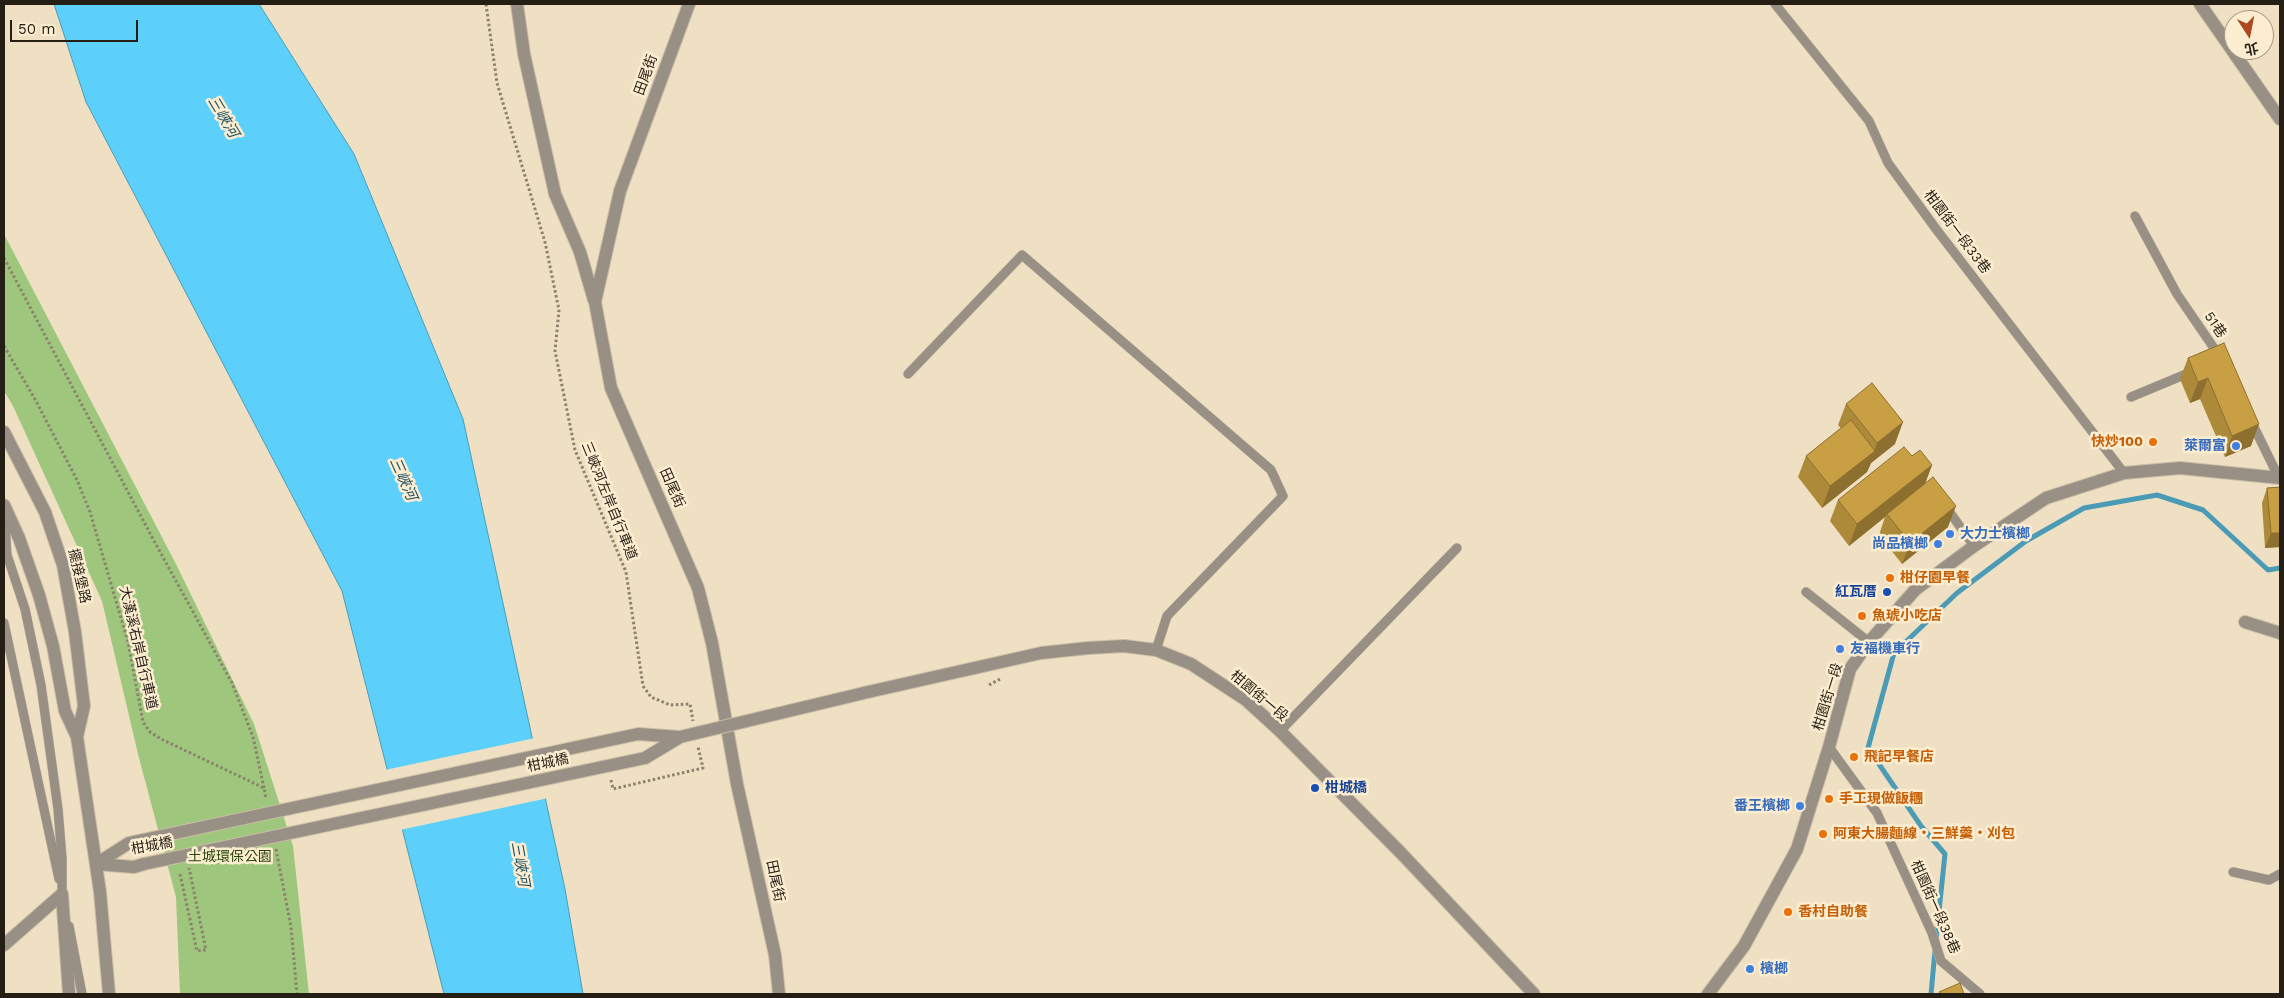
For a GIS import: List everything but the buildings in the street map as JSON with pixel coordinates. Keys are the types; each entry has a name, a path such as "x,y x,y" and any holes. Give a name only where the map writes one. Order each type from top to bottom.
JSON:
{"street":[{"path":"517,4 524,54 555,194 580,252 595,302"},
{"name":"田尾街","path":"689,4 620,191 595,302 611,388 698,588 712,643 737,784 775,956 779,994"},
{"path":"2200,4 2280,119"},
{"name":"擺接堡路","path":"4,432 45,512 63,565 75,632 84,706 77,737"},
{"name":"柑園街一段","path":"1708,994 1744,946 1797,849 1829,747 1850,668 1869,642 1916,590 1974,546 2046,498 2124,473 2180,468 2280,478"},
{"name":"擺接堡路","path":"4,505 19,538 39,594 53,646 65,711 77,737 96,864 109,994"},
{"path":"2245,622 2280,633"},
{"name":"柑園街一段","path":"868,692 1041,654 1124,646 1156,650 1191,664 1225,685 1280,731 1401,853 1534,994"},
{"name":"柑城橋","path":"96,864 134,867 645,758 680,737 868,692"},
{"name":"柑城橋","path":"96,864 129,842 138,840 638,734 680,737"},
{"path":"4,945 62,894"},
{"path":"62,894 69,994"}],"lane":[{"name":"柑園街一段33巷","path":"1775,4 1869,121 1888,163 1936,229 2124,473"},
{"name":"51巷","path":"2135,216 2177,294 2223,364 2212,363"},
{"path":"908,374 1022,255 1271,470 1283,496 1167,616 1156,650"},
{"path":"2131,398 2203,367"},
{"path":"2246,410 2280,478"},
{"path":"1940,499 1974,546"},
{"path":"4,510 7,555 25,608 40,685 58,809 62,858 62,894"},
{"path":"1280,731 1457,548"},
{"path":"1806,592 1869,642"},
{"path":"4,623 82,994"},
{"name":"柑園街一段38巷","path":"1829,747 1877,813 1932,933 1941,960 1980,994"},
{"path":"2233,872 2269,880 2280,874"}],"path":[{"name":"三峽河左岸自行車道","path":"486,4 497,83 545,242 557,300 555,351 575,450 626,572 643,686 651,697 670,705 690,704 694,722"},
{"path":"4,258 152,539 232,683 253,737 267,805"},
{"name":"大漢溪右岸自行車道","path":"4,346 36,401 77,480 90,512 128,642 143,722 150,732 160,739 264,788"},
{"path":"611,780 613,789 703,768 697,741"},
{"path":"275,847 291,927 297,994"},
{"path":"180,874 196,951 206,950 188,864"}],"green space":[{"name":"土城環保公園","path":"4,234 177,566 254,724 293,846 309,994 180,994 176,897 138,754 102,601 13,406 4,391"}],"water":[{"name":"三峽河","path":"54,4 259,4 354,154 463,419 565,889 583,994 444,994 342,591 86,102"}],"pier":[{"path":"535,738 548,798 400,830 385,770"}],"waterway":[{"path":"1936,940 1945,854 1921,826 1868,748 1894,653 1957,593 2026,541 2084,508 2157,495 2203,510 2268,570 2280,568"},
{"path":"1931,994 1935,951"}],"place":[{"name":"快炒100","path":"2153,442"},
{"name":"萊爾富","path":"2236,446"},
{"name":"大力士檳榔","path":"1950,534"},
{"name":"尚品檳榔","path":"1938,544"},
{"name":"柑仔園早餐","path":"1890,578"},
{"name":"紅瓦厝","path":"1887,592"},
{"name":"魚琥小吃店","path":"1862,616"},
{"name":"友福機車行","path":"1840,649"},
{"name":"飛記早餐店","path":"1854,757"},
{"name":"柑城橋","path":"1315,788"},
{"name":"手工現做飯糰","path":"1829,799"},
{"name":"番王檳榔","path":"1800,806"},
{"name":"阿東大腸麵線‧三鮮羹‧刈包","path":"1823,834"},
{"name":"香村自助餐","path":"1788,912"},
{"name":"檳榔","path":"1750,969"}]}
